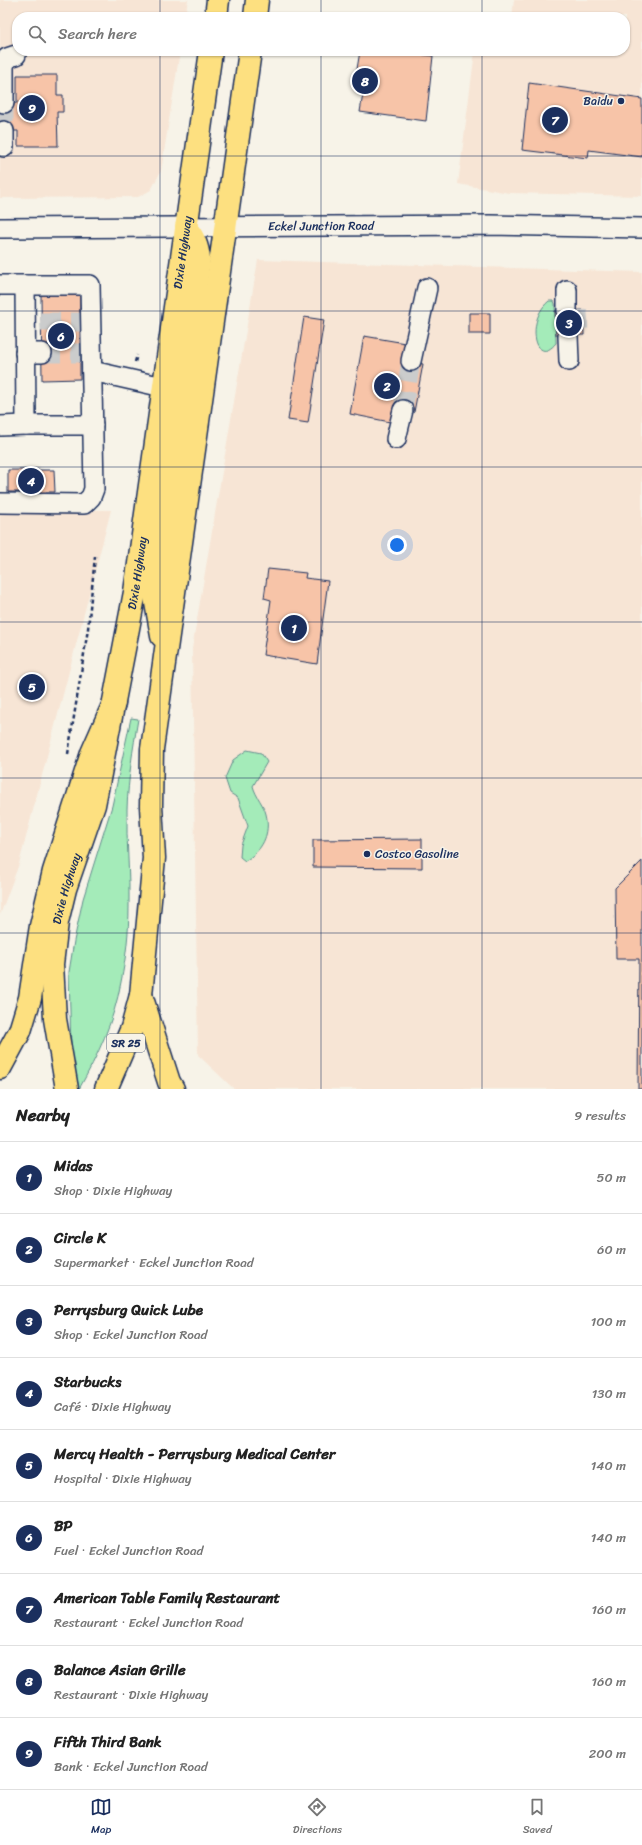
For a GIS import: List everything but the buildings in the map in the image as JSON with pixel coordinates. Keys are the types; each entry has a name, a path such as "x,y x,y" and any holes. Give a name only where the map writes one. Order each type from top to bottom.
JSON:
{"main road":[{"path":"217,12 218,0"},
{"path":"256,12 257,0"},
{"name":"Dixie Highway","path":"67,1089 55,1019 53,957 57,922 65,889 94,805 135,592 210,56"},
{"path":"173,1089 169,1082 141,995 154,858 151,806 152,749 249,56"},
{"path":"165,657 155,597 199,260 195,238 186,227"},
{"path":"0,1068 20,1031 30,998 41,926 54,871 92,753 114,703"},
{"name":"SR 25","path":"106,1089 132,1028 141,995"}],"street":[{"path":"4,103 4,66 7,58 13,56"},
{"name":"Eckel Junction Road","path":"0,228 490,225 642,228"},
{"path":"0,285 90,285 85,322 93,425 94,489 91,497 84,504 0,503"},
{"path":"25,285 33,323 33,353 26,425"},
{"path":"411,361 427,288"},
{"path":"573,336 574,361"},
{"path":"88,359 163,387"},
{"path":"396,439 403,410"},
{"path":"0,426 93,425"},
{"path":"0,498 91,497"}],"path":[{"path":"68,759 88,629 95,556"}],"shaded area":[{"path":"0,0 188,0 186,12 12,12 12,56 179,56 161,171 151,190 138,197 0,198"},
{"path":"514,0 642,0 642,196 509,193 458,184 474,56 630,56 630,12 513,12"},
{"path":"258,260 642,272 642,1089 234,1089 198,1055 192,649"},
{"path":"0,509 111,510 19,864 0,915"}],"green space":[{"path":"549,301 554,301 555,304 556,343 549,349 543,350 538,346 535,329 537,319 542,309"},
{"path":"131,718 138,719 131,764 127,809 129,895 126,954 118,996 110,1024 93,1063 79,1089 71,1049 69,972 83,899 112,806"},
{"path":"247,750 261,753 267,762 253,786 266,814 267,828 264,841 260,847 245,861 240,857 241,845 248,826 238,798 230,793 225,778 233,760"}],"tunnel":[{"path":"4,103 4,131"},
{"path":"578,310 579,336"},
{"path":"41,322 80,322"},
{"path":"42,353 80,353"},
{"path":"403,410 411,361"}],"place":[{"name":"Balance Asian Grille","path":"365,81"},
{"name":"Baidu","path":"621,101"},
{"name":"Fifth Third Bank","path":"32,108"},
{"name":"American Table Family Restaurant","path":"555,120"},
{"name":"Perrysburg Quick Lube","path":"569,323"},
{"name":"BP","path":"61,336"},
{"name":"Circle K","path":"387,386"},
{"name":"Starbucks","path":"31,481"},
{"name":"Midas","path":"294,628"},
{"name":"Mercy Health - Perrysburg Medical Center","path":"32,687"},
{"name":"Costco Gasoline","path":"367,854"}]}
